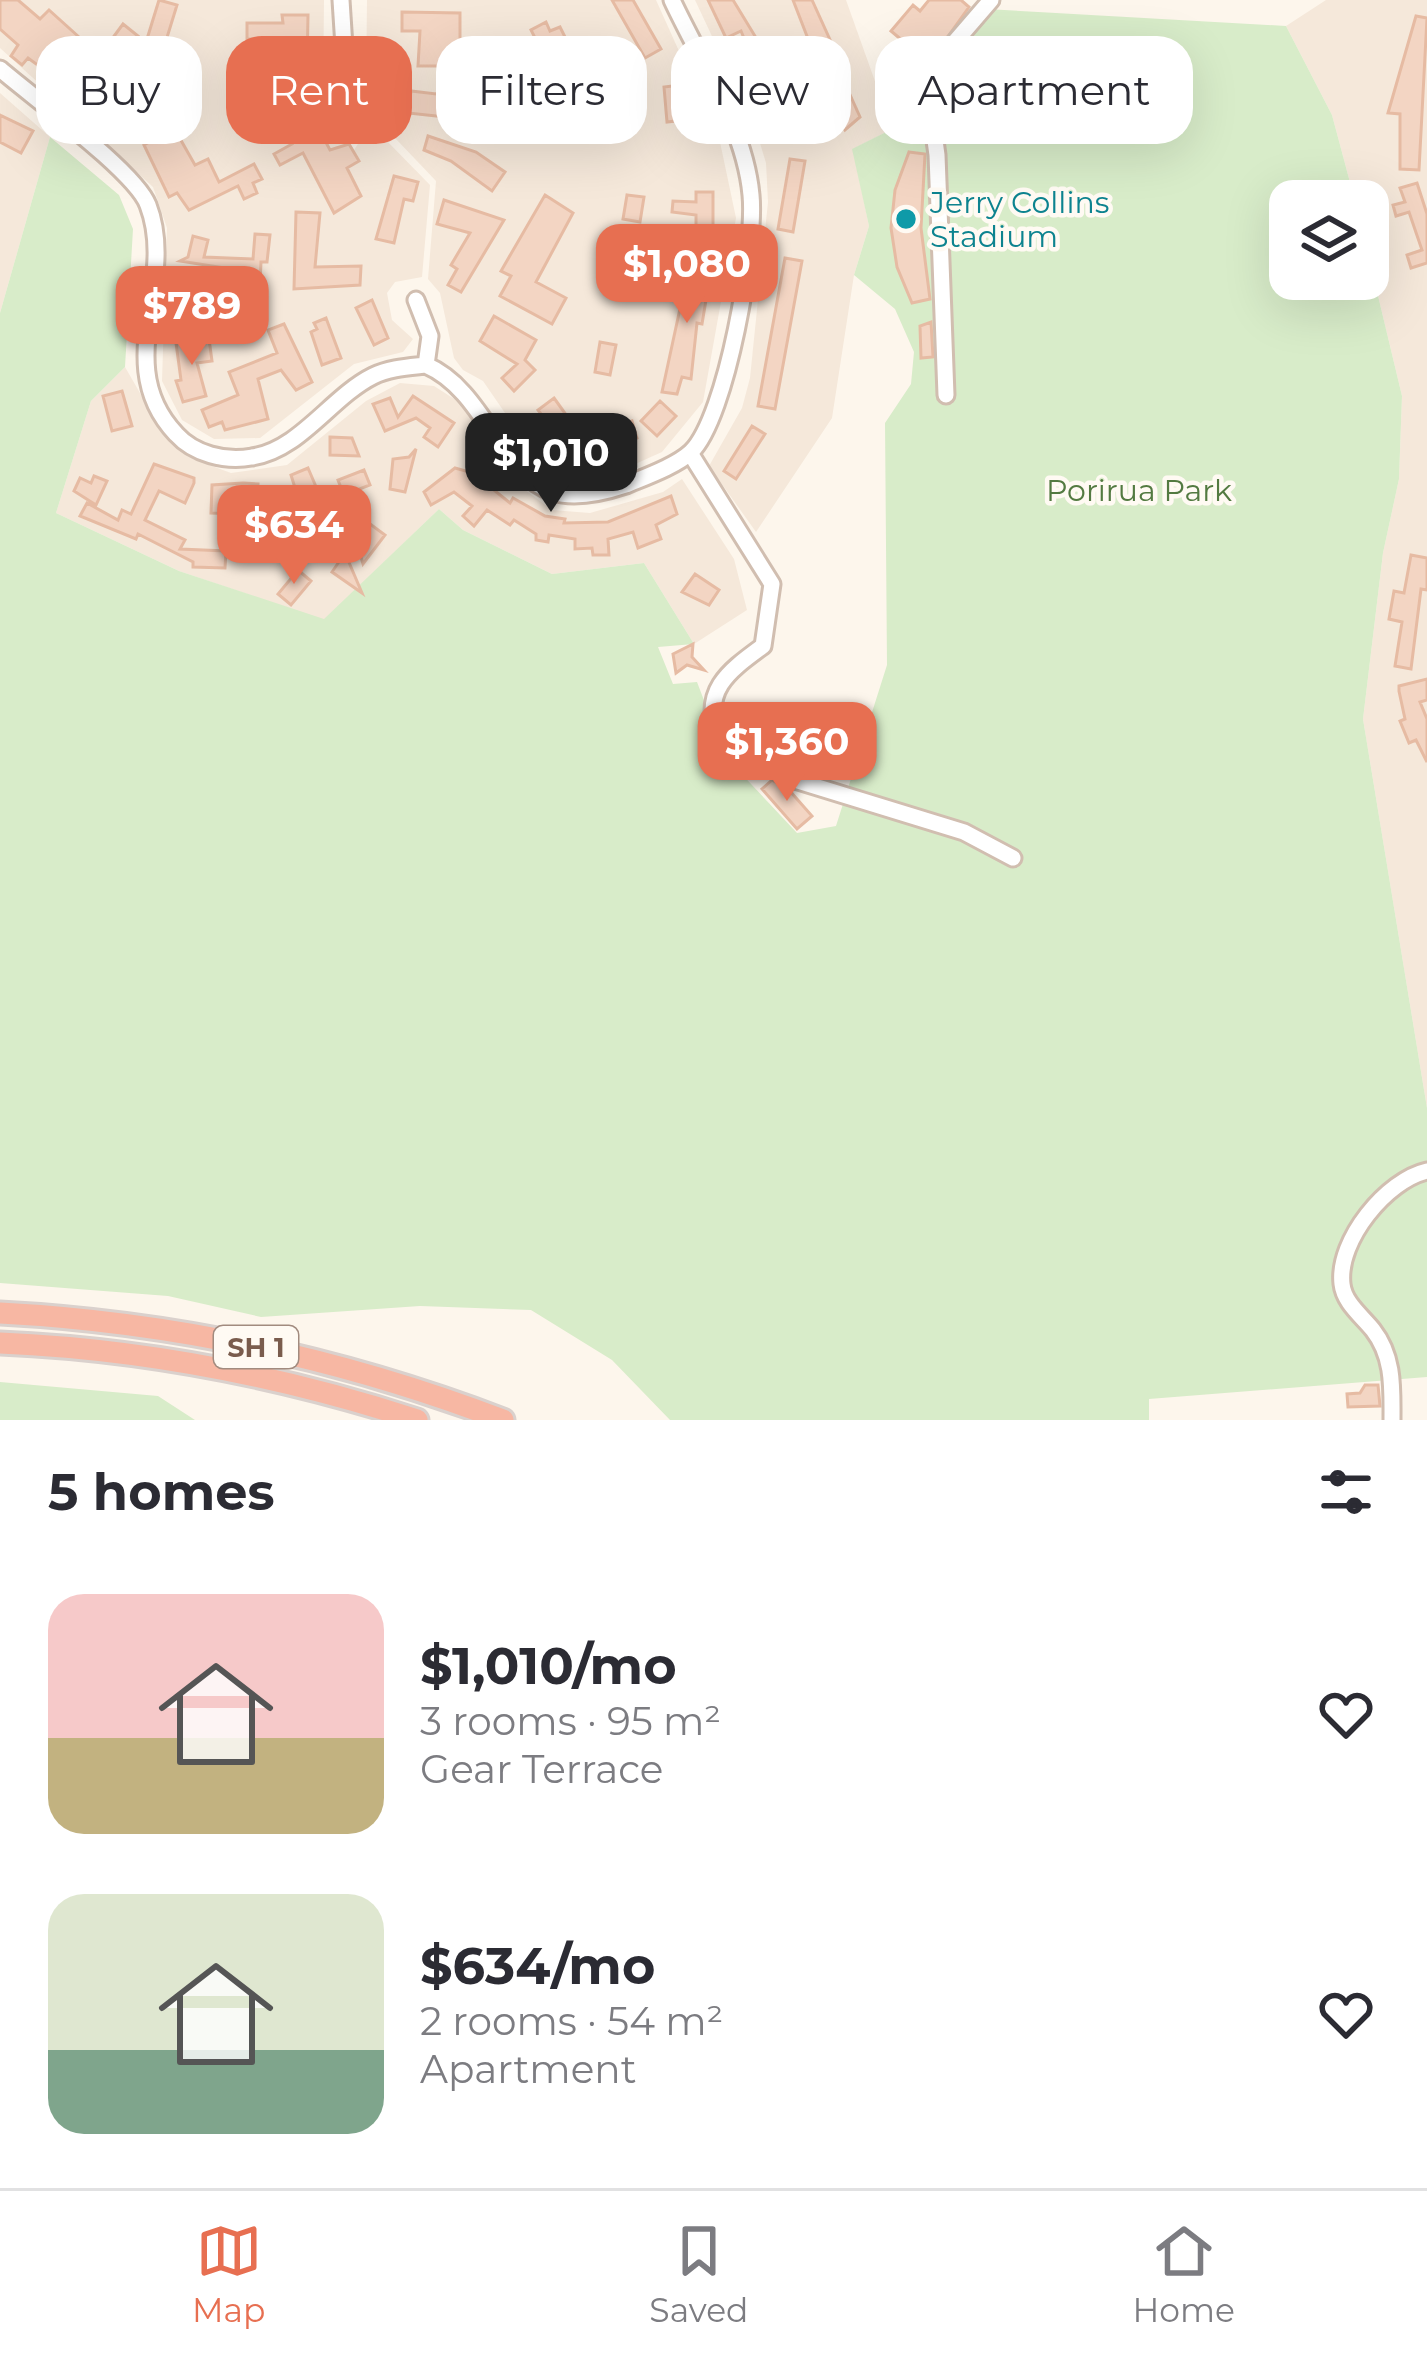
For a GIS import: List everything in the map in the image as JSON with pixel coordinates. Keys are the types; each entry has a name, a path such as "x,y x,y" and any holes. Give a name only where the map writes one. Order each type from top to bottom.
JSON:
{"highway":[{"name":"SH 1","path":"0,1313 231,1342 375,1376 503,1420"},
{"name":"SH 1","path":"0,1343 172,1360 294,1385 417,1420"}],"street":[{"path":"341,0 343,36"},
{"path":"0,69 130,181 148,205 152,292 144,362 147,385 160,417 190,447 218,457 254,457 306,429 376,374 426,365 463,388 523,470 554,492 604,492 690,453 708,428 731,357 752,197 741,149 672,0"},
{"path":"946,395 937,154 928,90 954,43 991,0"},
{"path":"416,300 430,336 426,365"},
{"path":"690,453 772,584 763,646 719,680 712,704 718,737 798,781 964,832 1013,858"},
{"path":"1392,1420 1389,1363 1373,1330 1348,1301 1342,1285 1344,1268 1353,1240 1386,1193 1427,1171"}],"shaded area":[{"path":"0,0 324,0 324,36 226,36 226,144 351,144 354,150 358,144 390,144 430,185 422,277 395,282 387,293 392,320 413,339 403,352 354,364 260,438 214,439 182,420 162,381 167,228 153,187 106,144 202,144 202,36 36,36 36,81 0,48"},
{"path":"367,0 656,0 672,36 671,144 720,144 736,218 703,402 662,452 604,478 584,480 543,468 483,381 463,370 454,358 440,293 428,279 436,181 401,144 412,144 412,36 367,36"},
{"path":"695,0 846,0 875,81 875,138 853,149 869,226 854,275 832,418 756,532 709,466 742,408 750,378 768,202 760,144 851,144 851,36 712,36"},
{"path":"1326,0 1427,0 1427,1108 1363,719 1383,553 1399,479 1402,396 1379,300 1389,300 1389,180 1349,180 1332,115 1286,26"},
{"path":"0,93 36,125 36,144 48,144 0,313"},
{"path":"125,367 163,433 193,459 231,473 287,465 366,401 400,383 434,386 459,402 524,489 552,510 590,513 663,492 682,479 734,559 747,610 694,644 644,563 552,574 463,530 439,509 324,620 179,571 56,513 91,401"}],"green space":[{"name":"Porirua Park","path":"986,9 1286,26 1332,115 1349,180 1269,180 1269,300 1379,300 1402,396 1399,479 1383,553 1363,719 1427,1108 1427,1377 1149,1399 1149,1420 670,1420 612,1360 531,1310 420,1306 261,1317 168,1296 0,1283 0,313 48,144 58,144 119,195 133,229 125,367 91,401 56,513 179,571 324,619 439,509 463,530 552,574 644,563 694,644 658,647 673,684 697,682 705,703 704,734 797,833 836,826 887,665 885,423 911,384 914,352 895,309 854,275 869,226 852,149 875,138 875,144 1193,144 1193,36 963,36"},
{"path":"0,1382 158,1396 195,1420 0,1420"}],"building":[{"path":"0,0 18,0 40,19 49,10 78,36 36,36 36,64 28,58 22,65 11,56 18,45 0,29"},
{"path":"159,0 177,5 167,36 148,36"},
{"path":"612,0 633,0 661,49 647,57 647,36 632,36"},
{"path":"708,0 733,0 755,36 743,36 741,31 725,36"},
{"path":"793,0 812,0 828,36 807,36"},
{"path":"929,0 961,0 969,7 948,36 897,36 891,31 913,5 920,11"},
{"path":"402,12 460,13 460,36 436,36 436,66 418,66 420,31 402,31"},
{"path":"282,15 308,15 308,36 247,36 247,23 283,23"},
{"path":"1416,16 1427,18 1419,170 1400,169 1400,114 1388,113"},
{"path":"546,22 550,31 560,27 564,36 534,36 531,30"},
{"path":"123,24 138,36 114,36"},
{"path":"671,86 671,122 667,122 664,87"},
{"path":"412,91 436,94 436,116 412,113"},
{"path":"851,97 860,117 851,125"},
{"path":"0,115 33,131 21,153 0,142"},
{"path":"428,136 436,139 436,144 476,152 505,172 492,191 451,161 424,150"},
{"path":"183,144 195,165 208,159 219,182 254,164 262,179 253,183 257,193 244,199 238,186 189,210 177,193 169,197 144,145"},
{"path":"292,144 327,144 330,150 349,144 359,161 347,168 361,196 334,213 303,153 280,165 274,154"},
{"name":"Jerry Collins Stadium","path":"909,152 925,154 921,228 930,299 912,303 897,267 891,228 895,190"},
{"path":"790,159 805,161 793,232 778,229"},
{"path":"394,176 418,182 413,201 404,199 394,243 376,239"},
{"path":"1417,183 1427,214 1427,263 1411,268 1407,255 1422,250 1409,212 1396,216 1393,205 1405,202 1400,188"},
{"path":"696,192 713,192 713,227 696,227 696,215 672,212 673,201 696,202"},
{"path":"545,195 573,213 536,282 566,298 552,324 500,296 511,276 501,271"},
{"path":"627,195 644,197 640,222 623,219"},
{"path":"444,200 504,220 461,292 448,285 457,269 451,265 470,233 437,224"},
{"path":"296,212 320,213 315,267 361,266 360,285 294,289"},
{"path":"255,234 270,235 267,262 261,262 259,309 243,308 244,271 180,261 188,257 193,236 208,240 204,257 253,259"},
{"path":"606,245 631,246 630,265 607,264"},
{"path":"692,253 708,256 700,293 707,294 702,324 697,323 691,379 682,377 677,394 662,392"},
{"path":"785,258 802,261 775,409 758,406"},
{"path":"213,290 220,318 203,322 197,294"},
{"path":"372,300 388,338 374,345 356,308"},
{"path":"494,316 536,340 525,360 535,370 514,391 502,378 517,364 480,341"},
{"path":"326,318 341,358 322,365 311,332 317,329 314,323"},
{"path":"931,322 933,357 921,358 920,326"},
{"path":"284,324 312,382 296,390 281,370 258,379 268,419 225,430 222,422 209,427 202,410 238,395 229,372 277,353 268,330"},
{"path":"209,339 212,361 197,363 206,396 183,402 176,381 181,380 176,343"},
{"path":"600,342 616,345 610,375 595,372"},
{"path":"122,391 132,426 112,431 103,396"},
{"path":"413,396 454,423 438,447 424,437 430,428 416,418 385,431 373,404 390,398 398,417"},
{"path":"554,398 567,416 550,426 538,410"},
{"path":"660,401 676,416 657,436 641,421"},
{"path":"632,421 637,438 625,442 628,451 617,454 609,428"},
{"path":"752,426 765,434 736,479 724,471"},
{"path":"330,437 352,438 359,456 330,455"},
{"path":"569,438 593,442 591,459 566,456"},
{"path":"416,449 405,492 390,489 393,459 409,457"},
{"path":"154,464 194,478 194,483 185,503 159,491 145,520 185,540 180,549 226,551 225,568 193,567 193,562 138,534 136,539 80,516 87,503 118,520 122,510 131,514"},
{"path":"308,468 326,510 271,533 265,520 301,507 291,475"},
{"path":"455,468 473,473 510,503 513,498 545,516 565,519 564,523 608,522 671,496 677,514 656,525 661,539 638,548 633,532 608,539 609,555 593,555 592,548 575,549 575,539 549,535 548,542 536,540 536,534 514,520 510,525 487,510 474,526 463,516 472,506 454,492 431,505 424,492"},
{"path":"364,470 370,485 344,495 338,480"},
{"path":"94,476 107,481 96,505 74,491 80,478 91,483"},
{"path":"258,484 256,520 243,520 244,514 211,513 212,485"},
{"path":"362,518 385,535 363,564 353,529"},
{"path":"345,553 362,593 332,572"},
{"path":"1411,555 1427,558 1427,590 1421,589 1411,669 1395,666 1402,622 1389,619 1394,591 1404,593"},
{"path":"298,570 311,581 291,605 278,594"},
{"path":"695,574 719,590 709,605 682,592"},
{"path":"693,644 692,657 704,670 687,665 676,673 673,654"},
{"path":"1427,679 1427,700 1420,702 1427,719 1427,762 1416,740 1409,743 1400,721 1405,719 1399,686"},
{"path":"772,780 789,790 812,816 797,829 762,789"},
{"path":"1365,1385 1378,1385 1380,1406 1348,1407 1347,1394 1360,1393"}],"place":[{"name":"Jerry Collins Stadium","path":"906,219"}]}
